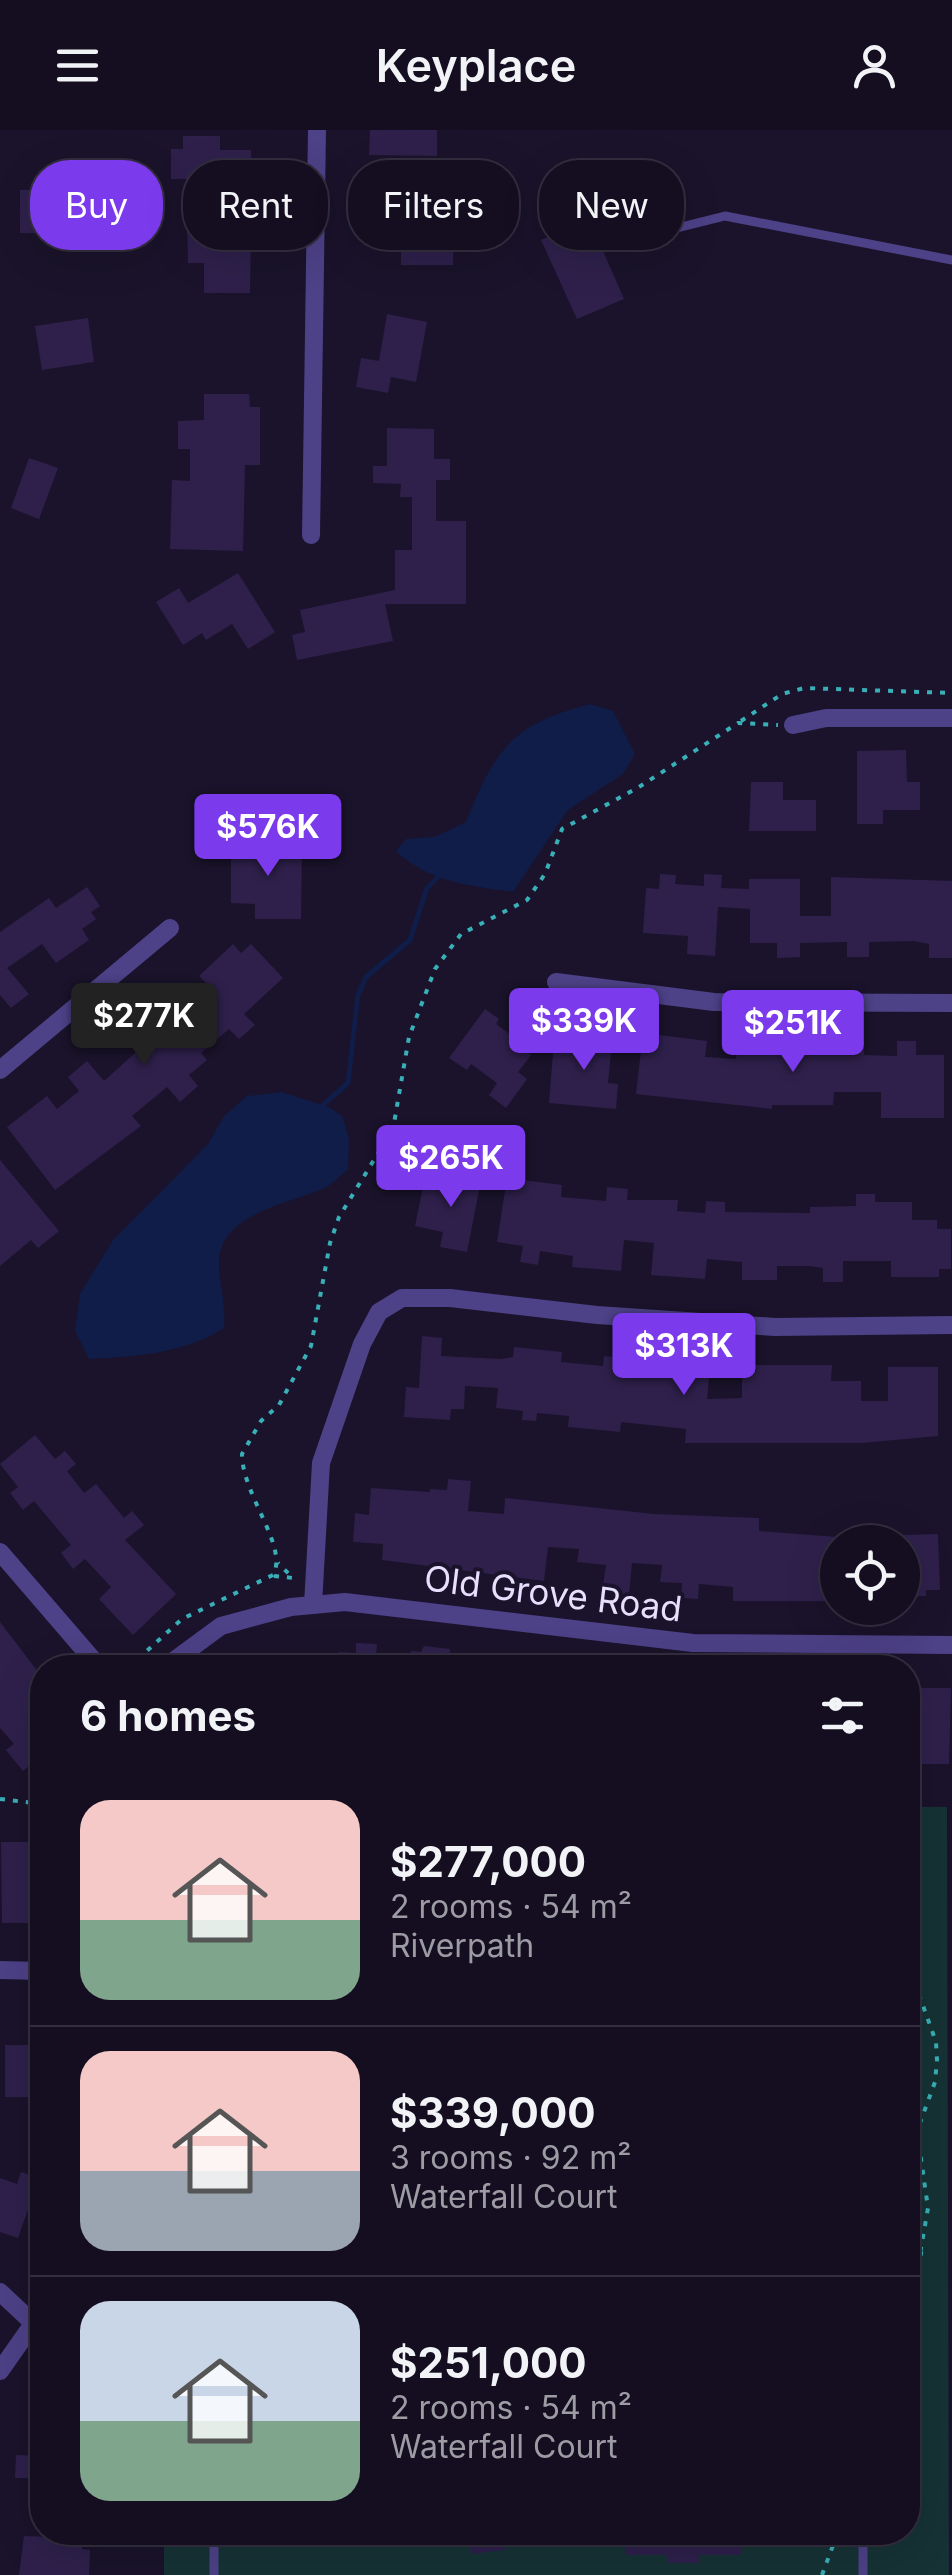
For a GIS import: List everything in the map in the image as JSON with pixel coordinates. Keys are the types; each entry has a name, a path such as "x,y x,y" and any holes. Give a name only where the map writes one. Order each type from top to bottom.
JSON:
{"street":[{"path":"311,535 317,130"},
{"path":"793,725 826,718 952,718"},
{"path":"0,1070 170,928"},
{"path":"556,982 714,1002 952,1003"},
{"path":"313,1605 321,1463 362,1344 380,1312 402,1298 450,1298 597,1315 775,1327 952,1325"},
{"path":"0,1552 89,1655"},
{"name":"Old Grove Road","path":"182,1655 221,1626 313,1605 345,1602 692,1644 952,1645"},
{"path":"0,1970 30,1971"},
{"path":"0,2292 30,2311"},
{"path":"0,2371 30,2326"}],"lane":[{"path":"684,226 725,216 952,260"},
{"path":"214,2545 214,2575"},
{"path":"862,2545 862,2575"}],"path":[{"path":"273,1575 278,1563 277,1544 245,1482 242,1454 261,1421 280,1405 311,1346 330,1243 339,1216 393,1129 410,1037 435,969 461,934 527,900 545,874 562,829 639,787 782,694 804,688 952,693"},
{"path":"738,722 793,725"},
{"path":"143,1655 182,1620 273,1575 293,1578 278,1563"},
{"path":"0,1799 30,1803"},
{"path":"920,1997 936,2042 937,2060 935,2082 920,2124"},
{"path":"920,2153 928,2208 920,2264"},
{"path":"822,2575 833,2545"}],"green space":[{"path":"920,1807 947,1807 949,2575 164,2575 164,2545 920,2545"}],"water":[{"path":"590,704 613,711 635,754 623,774 568,810 513,892 436,876 396,851 406,839 434,837 466,822 487,775 510,743 542,721"},
{"path":"281,1092 329,1107 343,1117 349,1140 348,1169 327,1186 258,1213 230,1233 219,1266 224,1328 177,1348 89,1359 75,1331 80,1294 113,1240 208,1144 224,1116 247,1096"}],"building":[{"path":"370,130 437,130 437,156 369,155"},
{"path":"183,136 220,136 220,150 251,150 251,160 183,160 183,179 171,179 171,149 183,149"},
{"path":"20,190 30,190 30,233 20,233"},
{"path":"188,250 251,250 250,293 204,293 204,263 188,263"},
{"path":"401,250 453,250 453,265 401,265"},
{"path":"546,250 603,250 624,299 577,319"},
{"path":"387,314 427,322 416,382 391,377 388,393 356,387 361,358 379,361"},
{"path":"88,318 94,362 42,370 35,326"},
{"path":"204,394 249,394 250,407 260,407 260,465 245,465 243,551 170,549 172,480 190,481 190,449 178,449 178,421 204,420"},
{"path":"387,428 434,429 434,459 450,459 450,480 436,480 436,521 466,521 466,604 385,604 393,641 297,660 292,635 305,632 300,610 395,590 395,550 412,550 412,497 400,497 401,484 373,483 373,466 387,466"},
{"path":"29,458 58,468 39,519 11,508"},
{"path":"238,573 275,632 248,649 232,624 206,640 202,633 183,645 156,602 179,588 188,603"},
{"path":"906,750 907,782 920,782 920,810 883,810 883,824 857,824 857,751"},
{"path":"751,782 783,782 783,800 816,800 816,831 749,831"},
{"path":"231,844 302,845 301,919 255,919 255,904 231,903"},
{"path":"660,874 676,875 675,884 704,886 704,874 722,875 721,888 749,889 749,879 800,879 800,916 831,916 831,877 952,881 952,958 929,958 929,944 914,941 869,942 869,957 847,957 847,942 800,943 800,957 777,958 777,943 750,943 750,909 718,907 715,956 687,954 688,936 643,933 646,888 659,889"},
{"path":"87,887 100,906 91,912 96,919 82,929 89,940 56,963 42,944 7,968 29,994 11,1008 0,995 0,932 49,898 56,908"},
{"path":"233,944 241,953 251,944 283,978 244,1014 255,1025 239,1039 229,1029 201,1053 207,1060 189,1075 198,1086 180,1102 167,1087 132,1116 141,1126 55,1190 7,1127 47,1096 57,1109 79,1091 68,1077 87,1061 104,1081 145,1044 126,1022 164,989 182,1010 209,986 199,976"},
{"path":"485,1009 499,1019 496,1024 511,1035 509,1039 531,1055 518,1072 527,1079 506,1108 489,1095 497,1083 471,1064 467,1070 449,1058"},
{"path":"597,1029 613,1031 608,1083 618,1084 616,1109 549,1103 554,1041 596,1044"},
{"path":"643,1033 707,1041 705,1057 736,1059 737,1039 775,1044 774,1055 810,1055 810,1041 864,1041 864,1055 897,1056 897,1041 916,1041 916,1055 944,1055 944,1118 881,1118 881,1092 834,1092 833,1105 772,1105 772,1109 636,1094"},
{"path":"0,1160 59,1231 38,1248 31,1240 0,1266"},
{"path":"467,1167 483,1170 467,1252 440,1247 443,1232 415,1226 424,1182 462,1190"},
{"path":"507,1178 562,1185 561,1197 606,1201 607,1187 628,1189 627,1200 678,1200 677,1211 705,1213 706,1201 725,1202 725,1212 810,1213 810,1207 856,1206 856,1194 875,1194 875,1202 912,1202 912,1220 937,1220 937,1229 951,1229 951,1269 939,1269 939,1277 891,1277 891,1261 843,1261 843,1282 823,1282 823,1268 810,1266 777,1266 777,1280 742,1280 742,1262 707,1259 705,1279 651,1275 654,1243 624,1240 621,1271 572,1267 573,1256 540,1251 538,1265 520,1262 523,1246 497,1242"},
{"path":"422,1336 442,1338 441,1356 501,1359 513,1357 514,1347 562,1352 561,1362 603,1366 604,1356 623,1358 622,1375 650,1378 651,1370 664,1372 664,1365 710,1369 707,1399 742,1398 742,1365 832,1365 831,1381 861,1381 861,1401 888,1401 888,1367 938,1367 938,1436 861,1443 685,1443 686,1429 621,1422 620,1432 568,1427 569,1416 537,1413 536,1421 522,1420 523,1411 496,1408 498,1388 465,1386 464,1409 451,1409 450,1420 404,1417 406,1387 419,1388"},
{"path":"35,1435 55,1459 65,1451 76,1464 67,1471 84,1493 96,1484 124,1518 132,1511 144,1525 125,1540 176,1594 133,1635 99,1599 111,1587 85,1559 73,1569 61,1553 71,1545 34,1501 23,1510 10,1493 18,1487 0,1464"},
{"path":"448,1479 471,1481 468,1511 504,1514 505,1498 654,1514 759,1518 759,1531 820,1536 820,1601 733,1601 733,1587 699,1584 698,1599 681,1598 682,1583 660,1582 662,1565 632,1563 629,1596 602,1593 606,1565 577,1562 579,1549 548,1547 544,1581 382,1560 383,1544 353,1542 355,1513 369,1515 371,1488 447,1490"},
{"path":"920,1534 938,1534 940,1590 926,1590 926,1596 920,1596"},
{"path":"0,1622 30,1661 30,1765 23,1771 6,1750 14,1744 0,1728"},
{"path":"356,1643 377,1644 376,1655 339,1655 356,1653"},
{"path":"424,1646 450,1649 450,1655 411,1655 411,1651 421,1652"},
{"path":"921,1688 951,1688 949,1764 920,1764"},
{"path":"1,1842 30,1842 30,1923 2,1923"},
{"path":"5,2045 30,2045 30,2097 5,2097"},
{"path":"21,2172 30,2175 30,2204 18,2238 0,2232 0,2178 17,2184"},
{"path":"16,2455 30,2456 30,2478 15,2478"},
{"path":"24,2536 30,2536 30,2545 82,2545 82,2549 90,2550 89,2575 19,2575"},
{"path":"470,2545 504,2545 505,2550 471,2554"},
{"path":"625,2545 741,2545 741,2555 700,2555 700,2563 667,2563 667,2555 625,2555"}],"waterway":[{"path":"323,1105 348,1083 358,995 366,977 410,940 427,888 437,878"}]}
